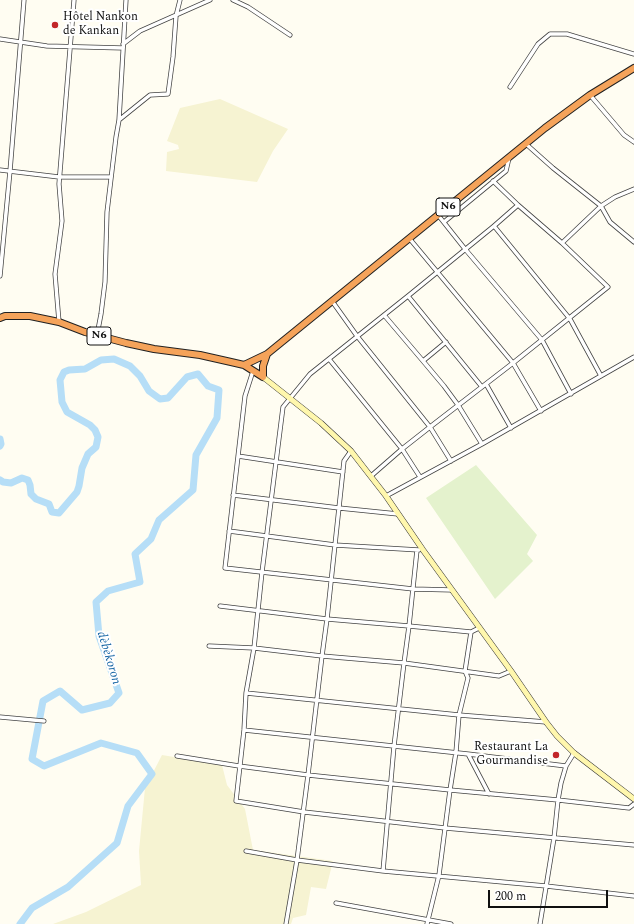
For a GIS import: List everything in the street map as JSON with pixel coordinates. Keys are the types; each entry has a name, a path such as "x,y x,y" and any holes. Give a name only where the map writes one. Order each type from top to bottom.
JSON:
{"highway":[{"name":"N6","path":"244,365 266,354 545,128 590,95 634,68"},
{"name":"N6","path":"0,318 5,316 30,316 59,322 97,336 126,343 149,348 200,355 244,365 263,377"},
{"path":"263,377 263,366 266,354"}],"main road":[{"path":"263,377 321,423 351,451 386,496 420,550 452,590 557,736 574,753 634,799"}],"street":[{"path":"0,276 24,0"},
{"path":"59,322 55,274 62,221 59,176 74,0"},
{"path":"97,336 105,282 107,212 119,120 126,0"},
{"path":"119,120 150,95 168,94 173,58 176,16 180,0"},
{"path":"0,39 47,46 123,46 140,31 210,0"},
{"path":"233,0 248,7 290,35"},
{"path":"510,87 538,44 550,34 567,34 634,54"},
{"path":"590,95 624,135 634,142"},
{"path":"526,144 552,168 601,206 610,222 634,242"},
{"path":"444,222 506,171 509,157"},
{"path":"0,170 59,176 111,177"},
{"path":"371,476 430,426 570,319 608,287 562,243 518,206 493,182"},
{"path":"562,243 601,206 615,197 634,189"},
{"path":"518,206 310,374 283,407 262,572 259,611 246,693 244,730 236,801 304,812 445,828 634,845"},
{"path":"438,215 542,340 571,394"},
{"path":"494,226 570,319 601,376"},
{"path":"409,238 513,363 541,411"},
{"path":"408,296 482,386"},
{"path":"332,301 357,336 430,426 451,461"},
{"path":"384,315 444,386 458,405 482,444"},
{"path":"423,361 446,342"},
{"path":"386,496 511,428 634,357"},
{"path":"329,359 402,449 420,477"},
{"path":"253,371 245,396 225,568 414,589 452,590"},
{"path":"486,384 511,428"},
{"path":"286,924 298,860 327,619 344,461 351,451"},
{"path":"238,456 343,472"},
{"path":"233,495 398,514"},
{"path":"229,530 335,545 420,550 394,746 383,871"},
{"path":"220,606 327,619 471,632 479,628"},
{"path":"427,922 439,876 456,752 459,715 468,678 465,671 471,632"},
{"path":"209,646 254,648 404,663 499,676 511,671"},
{"path":"246,693 459,715 546,722"},
{"path":"0,717 44,721"},
{"path":"244,730 456,752 566,766"},
{"path":"540,924 561,783 566,766 574,753"},
{"path":"468,754 489,794"},
{"path":"177,756 308,775 450,790 629,808 634,804"},
{"path":"246,851 298,860 383,871 546,886 634,896"},
{"path":"336,903 427,922 451,924"}],"shaded area":[{"path":"220,99 288,129 273,151 257,182 166,171 167,152 179,149 178,145 167,141 180,108"},
{"path":"162,755 222,765 227,785 245,809 253,850 333,861 326,889 311,887 306,915 293,918 291,924 53,924 86,912 141,885 139,851 145,788"}],"green space":[{"path":"476,465 537,535 527,554 533,561 495,599 426,498"}],"waterway":[{"name":"dèbèkoron","path":"0,480 11,483 22,478 28,480 31,494 36,499 49,504 52,512 59,513 77,492 82,468 88,454 96,447 98,437 95,430 90,425 67,412 62,402 60,380 64,372 69,370 85,369 101,360 114,359 130,366 140,376 149,391 160,399 168,398 187,377 198,374 208,386 219,390 217,418 196,455 193,490 159,520 151,539 135,554 140,582 108,591 96,602 99,636 119,693 110,703 82,710 60,691 43,701 32,759 44,766 101,743 137,753 152,774 128,806 117,843 68,887 32,908 20,924"},
{"path":"0,439 0,446"}],"place":[{"name":"Hôtel Nankon de Kankan","path":"55,25"},
{"name":"Restaurant La Gourmandise","path":"556,755"}]}
